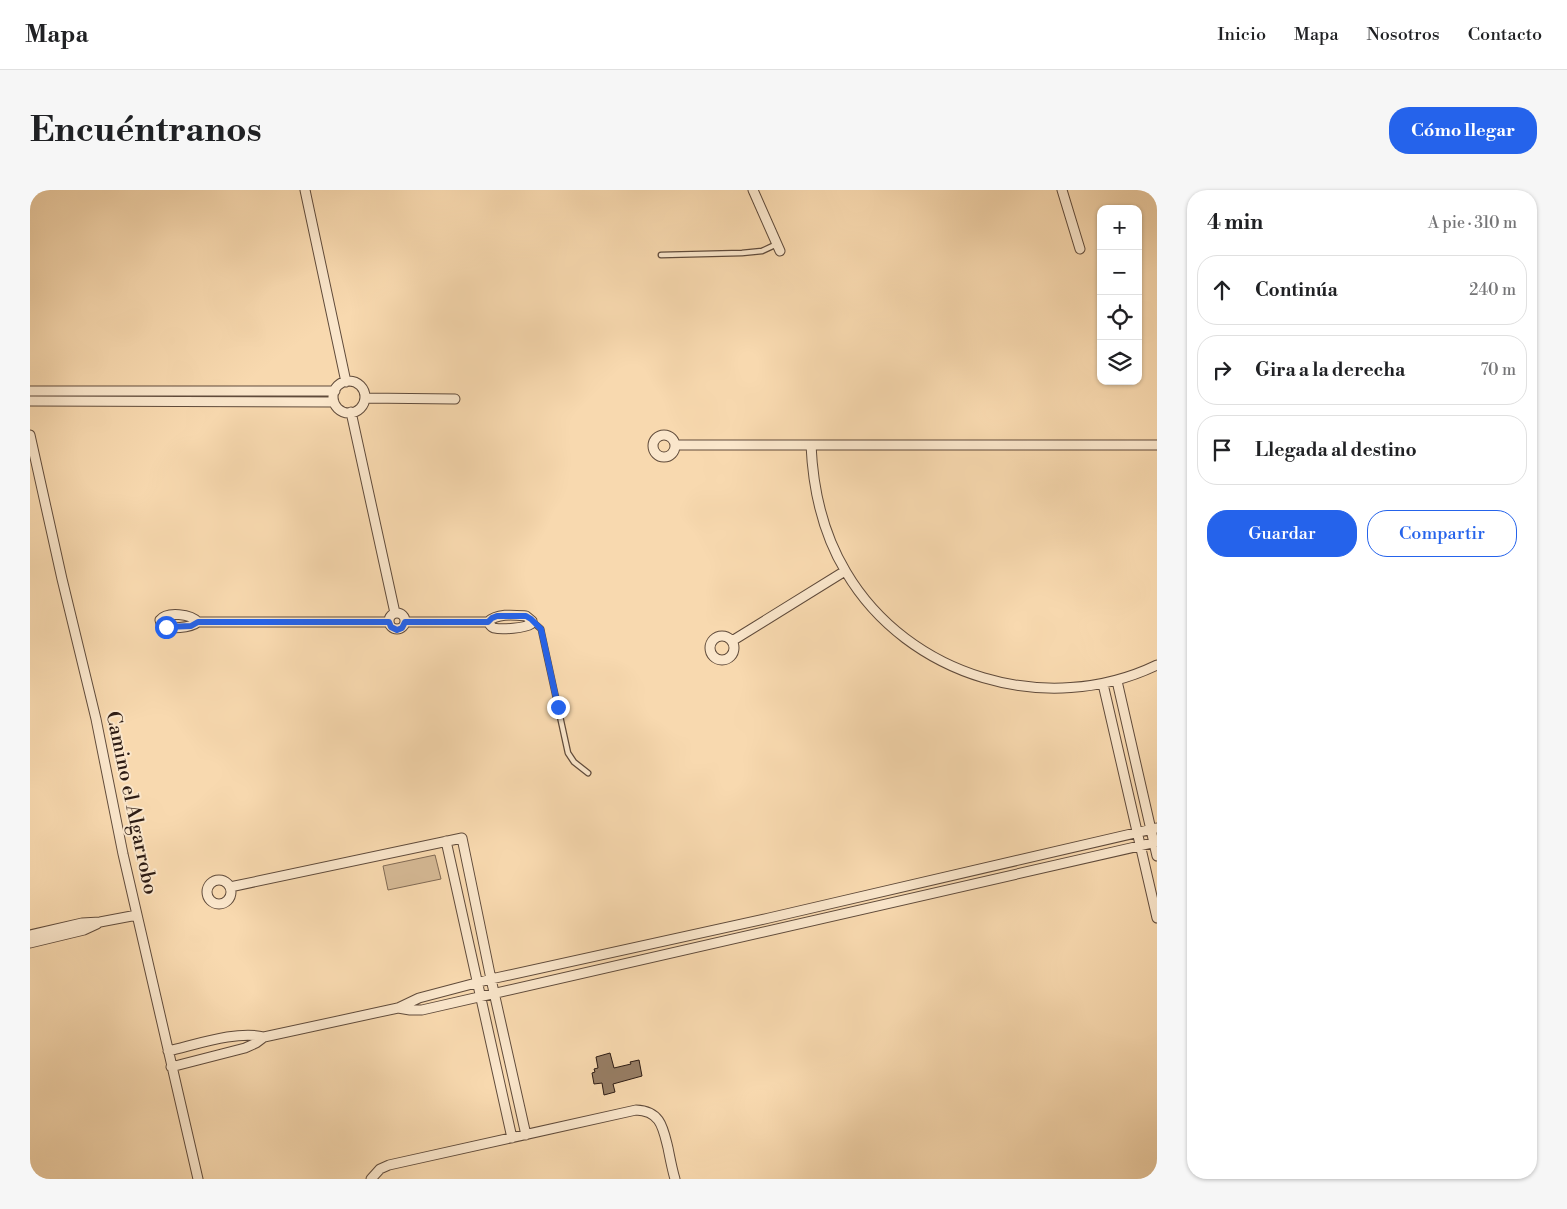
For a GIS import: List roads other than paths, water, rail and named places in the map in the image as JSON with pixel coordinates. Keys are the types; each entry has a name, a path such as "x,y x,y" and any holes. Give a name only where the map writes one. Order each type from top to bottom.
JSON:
{"street":[{"path":"305,190 346,382"},
{"path":"753,190 778,248"},
{"path":"1062,190 1080,249"},
{"path":"346,382 356,382 365,393 361,408 351,412 341,410 334,402 335,392 341,383 346,382"},
{"path":"30,391 335,392"},
{"path":"365,398 455,399"},
{"path":"30,401 334,402"},
{"path":"351,412 395,613"},
{"name":"Camino el Algarrobo","path":"30,435 96,719 137,915 198,1179"},
{"path":"675,445 1157,445"},
{"path":"811,445 813,476 820,510 832,544 845,571 864,598 886,622 918,647 956,668 989,680 1024,687 1069,688 1104,684 1138,674 1157,665"},
{"path":"732,641 845,571"},
{"path":"395,613 403,615 405,622 402,628 397,630 391,627 389,622 391,616 395,613"},
{"path":"405,622 488,622 494,628 522,628 529,626 532,621"},
{"path":"198,622 389,622"},
{"path":"1117,680 1154,828 1157,856"},
{"path":"1104,684 1157,918"},
{"path":"168,1050 236,1036 254,1035 264,1037 398,1008 419,998 477,982 769,918 1154,828"},
{"path":"230,887 462,838 526,1135"},
{"path":"446,841 512,1138"},
{"path":"398,1008 422,1010 1156,842"},
{"path":"30,935 82,923 100,922 137,915"},
{"path":"30,942 84,930 100,922"},
{"path":"172,1067 245,1048 264,1037"},
{"path":"371,1179 380,1169 389,1165 636,1110 648,1112 657,1118 663,1126 675,1179"}],"lane":[{"path":"661,255 742,253 778,248"},
{"path":"532,621 541,629 568,753 574,762 588,773"}]}
